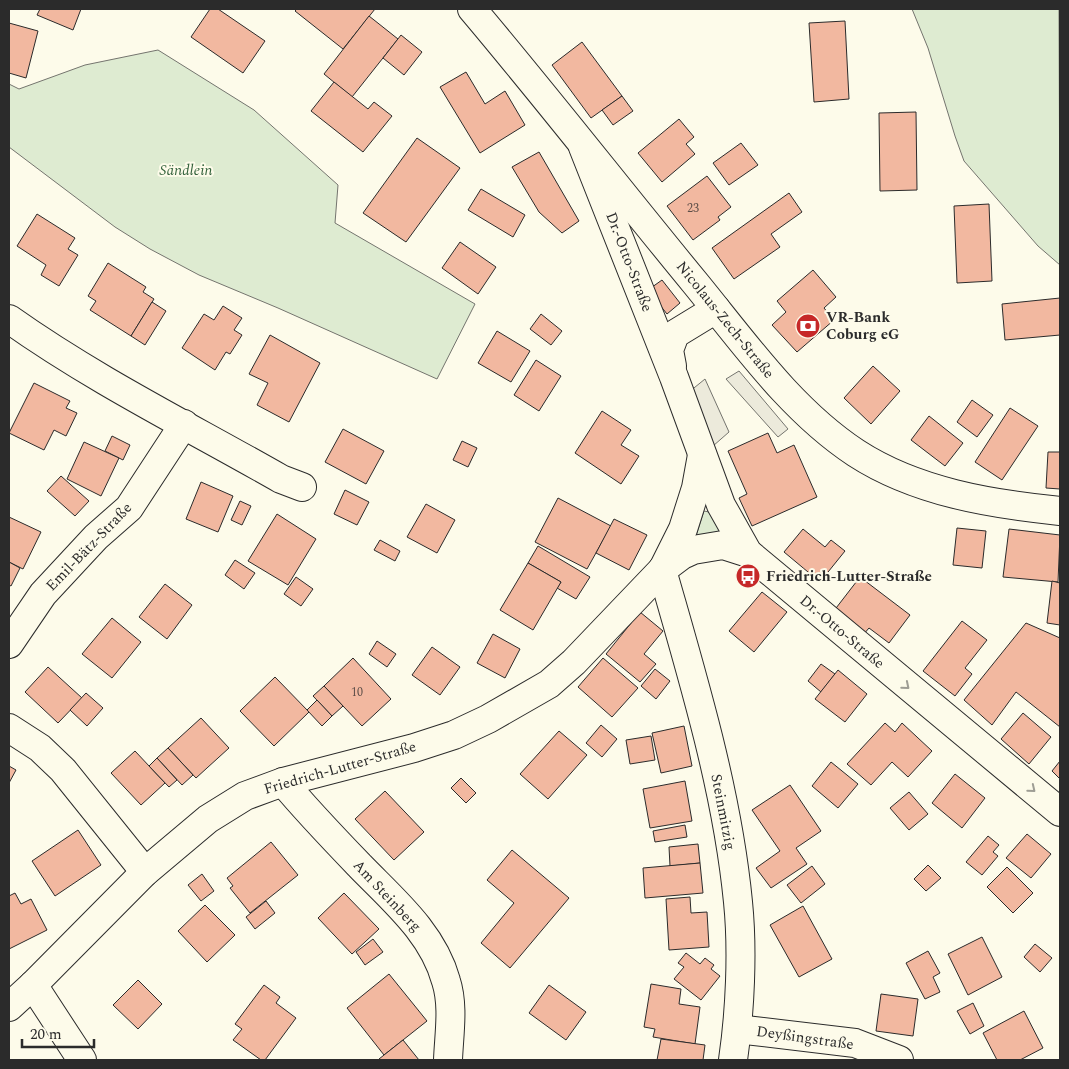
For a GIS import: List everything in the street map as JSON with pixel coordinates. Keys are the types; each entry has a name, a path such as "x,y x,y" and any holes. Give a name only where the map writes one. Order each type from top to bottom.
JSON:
{"street":[{"name":"Nicolaus-Zech-Straße","path":"472,9 531,79 770,375 821,428 857,454 897,474 925,485 957,494 1060,511"},
{"name":"Dr.-Otto-Straße","path":"584,147 674,377 721,505 748,553 1060,812"},
{"name":"Dr.-Otto-Straße","path":"674,377 669,350 673,337 692,323 716,310"},
{"path":"9,319 35,338 106,380 281,479 302,487"},
{"name":"Emil-Bätz-Straße","path":"9,644 43,594 96,537 129,508 184,424"},
{"name":"Friedrich-Lutter-Straße","path":"662,570 683,529 696,488 702,455"},
{"name":"Friedrich-Lutter-Straße","path":"9,1007 145,872 208,819 245,796 283,782 414,748 454,735 488,719 549,684 574,662 662,570 682,555 693,550 723,545 748,553"},
{"name":"Steinmitzig","path":"662,570 688,660 716,771 728,831 738,902 740,946 737,1029 733,1060"},
{"path":"9,728 40,748 63,770 145,872"},
{"name":"Am Steinberg","path":"283,782 312,816 417,924 439,960 447,982 450,1006 448,1060"},
{"path":"33,985 82,1060"},
{"name":"Deyßingstraße","path":"737,1029 855,1043 899,1060"}],"green space":[{"path":"912,9 1059,9 1060,265 1038,246 964,161 928,48"},
{"name":"Sändlein","path":"158,50 254,110 338,185 335,223 475,304 437,379 199,275 150,249 115,227 9,147 9,84 19,89 85,65"},
{"path":"704,511 709,512 722,534 696,536"}],"shaded area":[{"path":"739,371 788,429 778,437 726,379"},
{"path":"705,379 729,432 713,446 689,392"}],"building":[{"path":"40,9 81,9 73,30 37,15"},
{"path":"210,9 218,9 265,41 243,73 191,37"},
{"path":"297,9 375,9 343,49 295,11"},
{"path":"369,16 398,39 352,97 324,74"},
{"path":"845,21 849,99 814,102 809,23"},
{"path":"9,23 38,31 26,78 9,73"},
{"path":"401,35 422,52 404,75 383,58"},
{"path":"582,42 622,96 591,118 552,65"},
{"path":"466,72 485,104 505,91 525,125 480,153 440,87"},
{"path":"334,82 368,109 374,102 392,116 363,152 311,111"},
{"path":"622,96 633,111 613,125 602,110"},
{"path":"916,112 917,190 880,191 879,113"},
{"path":"679,119 694,137 686,144 695,154 662,182 638,153"},
{"path":"417,138 460,168 406,242 363,213"},
{"path":"741,143 758,165 729,185 713,163"},
{"path":"539,152 579,221 562,233 539,212 512,167"},
{"path":"707,176 731,207 718,217 720,220 693,240 667,206"},
{"path":"481,189 525,215 513,237 468,210"},
{"path":"789,193 802,212 771,234 780,247 734,279 712,248"},
{"path":"989,204 992,281 957,283 954,206"},
{"path":"37,214 75,238 68,249 78,255 59,286 41,275 46,265 17,246"},
{"path":"460,242 496,267 478,294 442,268"},
{"path":"108,263 146,287 143,292 154,299 131,336 90,310 96,301 88,296"},
{"path":"813,270 836,297 824,308 834,320 797,352 772,325 786,312 777,301"},
{"path":"662,280 680,303 667,314 648,290"},
{"path":"1060,298 1060,335 1005,340 1002,304"},
{"path":"152,302 166,311 145,345 131,336"},
{"path":"223,306 242,318 234,330 242,335 230,354 226,352 215,370 182,348 204,314 214,320"},
{"path":"541,314 562,331 551,345 530,329"},
{"path":"497,331 530,351 511,382 478,363"},
{"path":"270,335 320,363 289,422 257,405 268,383 249,374"},
{"path":"536,360 561,376 539,411 514,395"},
{"path":"873,366 900,391 871,424 844,398"},
{"path":"34,383 70,401 66,408 77,413 66,436 54,430 44,450 9,433"},
{"path":"972,400 993,415 977,437 957,422"},
{"path":"1010,408 1038,426 1002,480 975,462"},
{"path":"602,411 631,430 621,445 639,456 621,484 575,453"},
{"path":"929,416 963,443 945,466 911,440"},
{"path":"343,429 384,451 366,484 325,462"},
{"path":"768,433 777,453 794,445 817,497 752,526 739,498 747,494 728,451"},
{"path":"112,436 130,445 123,460 105,451"},
{"path":"462,441 477,448 468,467 453,460"},
{"path":"84,442 119,458 101,496 67,479"},
{"path":"1048,452 1060,452 1060,489 1046,488"},
{"path":"61,476 89,501 75,516 47,491"},
{"path":"201,482 233,496 218,532 186,519"},
{"path":"345,490 369,502 357,525 334,514"},
{"path":"558,498 611,526 587,569 535,542"},
{"path":"240,501 251,506 242,525 231,520"},
{"path":"426,504 455,520 437,553 407,537"},
{"path":"277,514 316,539 288,585 248,561"},
{"path":"9,517 41,532 23,569 9,562"},
{"path":"614,519 647,535 629,570 596,553"},
{"path":"957,528 986,531 982,568 953,565"},
{"path":"803,529 825,547 831,540 845,551 820,582 784,552"},
{"path":"1009,529 1060,535 1058,582 1003,577"},
{"path":"380,540 400,551 395,561 374,550"},
{"path":"538,546 590,577 576,599 557,588 561,582 528,563"},
{"path":"235,560 255,573 244,589 225,575"},
{"path":"9,562 20,568 11,586 9,585"},
{"path":"528,563 561,582 533,630 500,610"},
{"path":"296,577 313,589 301,606 284,594"},
{"path":"860,577 910,615 889,643 869,628 863,635 833,612"},
{"path":"1052,581 1060,583 1060,625 1047,623"},
{"path":"165,584 192,605 167,639 139,617"},
{"path":"762,592 787,612 754,652 729,631"},
{"path":"640,612 663,631 644,654 656,664 640,682 606,654"},
{"path":"112,618 141,642 112,678 82,654"},
{"path":"962,621 987,640 965,668 972,674 955,696 923,671"},
{"path":"1026,623 1060,638 1060,727 1016,692 992,725 964,700"},
{"path":"493,634 520,649 505,678 477,663"},
{"path":"377,641 396,654 387,667 369,654"},
{"path":"432,647 460,667 440,695 412,675"},
{"path":"353,658 391,699 362,726 324,686"},
{"path":"603,658 638,688 612,717 578,687"},
{"path":"821,664 835,674 821,692 808,681"},
{"path":"48,667 82,698 58,723 25,692"},
{"path":"655,669 670,681 656,699 641,686"},
{"path":"838,670 867,694 845,722 815,699"},
{"path":"275,677 309,712 274,746 240,711"},
{"path":"324,686 343,706 332,716 313,696"},
{"path":"86,693 103,708 87,726 70,710"},
{"path":"317,700 332,716 322,726 307,710"},
{"path":"1023,713 1051,737 1029,764 1001,739"},
{"path":"201,718 229,748 196,778 168,748"},
{"path":"885,723 895,732 902,723 932,751 908,777 892,762 871,785 847,764"},
{"path":"601,725 617,739 602,757 586,743"},
{"path":"684,726 692,766 661,773 652,733"},
{"path":"559,731 587,755 548,799 520,774"},
{"path":"651,736 655,760 630,764 626,740"},
{"path":"168,748 193,775 182,785 157,758"},
{"path":"135,751 165,783 141,805 111,773"},
{"path":"157,758 177,780 169,787 149,766"},
{"path":"1060,761 1060,779 1052,771"},
{"path":"831,762 858,784 838,808 812,786"},
{"path":"9,766 16,770 9,783"},
{"path":"955,774 985,798 962,828 932,803"},
{"path":"461,778 476,793 466,803 451,788"},
{"path":"685,781 692,821 650,828 643,789"},
{"path":"790,785 821,831 796,848 807,864 771,888 756,868 780,851 752,810"},
{"path":"385,791 424,832 394,860 355,819"},
{"path":"909,792 928,814 909,830 890,808"},
{"path":"685,825 687,837 655,842 653,831"},
{"path":"78,830 101,865 55,896 32,861"},
{"path":"1027,834 1051,854 1031,878 1006,858"},
{"path":"988,836 999,845 993,852 998,856 982,875 966,862"},
{"path":"271,842 298,875 250,913 230,888 233,886 227,878"},
{"path":"698,844 700,863 670,866 669,847"},
{"path":"512,850 569,898 510,968 481,943 514,903 487,880"},
{"path":"700,863 703,893 645,898 643,868"},
{"path":"928,865 941,878 926,891 914,879"},
{"path":"812,866 825,884 801,903 787,885"},
{"path":"1007,867 1033,893 1013,913 987,887"},
{"path":"202,874 214,891 201,901 188,885"},
{"path":"15,893 21,904 31,899 47,930 9,949 9,896"},
{"path":"344,893 379,929 352,954 318,918"},
{"path":"690,897 691,913 707,912 709,947 669,950 666,899"},
{"path":"266,901 275,913 255,929 246,917"},
{"path":"205,905 235,935 207,962 178,931"},
{"path":"803,906 832,959 799,977 770,925"},
{"path":"982,937 1002,977 968,995 948,954"},
{"path":"373,939 383,952 365,965 356,952"},
{"path":"1035,944 1052,958 1040,972 1024,957"},
{"path":"928,951 940,973 933,977 940,992 925,999 906,963"},
{"path":"686,953 700,964 705,958 714,965 711,969 720,976 701,1000 674,979 684,967 678,963"},
{"path":"389,974 427,1021 384,1055 347,1008"},
{"path":"138,980 162,1004 138,1029 113,1005"},
{"path":"651,984 681,989 679,1004 700,1007 695,1044 653,1037 655,1029 644,1027"},
{"path":"264,985 280,997 276,1003 296,1018 265,1060 261,1060 233,1040 242,1029 235,1024"},
{"path":"549,985 586,1012 566,1040 529,1013"},
{"path":"881,994 918,999 913,1036 876,1031"},
{"path":"973,1003 984,1026 970,1034 957,1011"},
{"path":"1024,1011 1043,1048 1020,1060 997,1060 983,1033"},
{"path":"661,1039 705,1045 703,1060 657,1060"},
{"path":"403,1040 419,1060 379,1059"}],"place":[{"name":"VR-Bank Coburg eG","path":"808,326"},
{"name":"Friedrich-Lutter-Straße","path":"748,576"}]}
